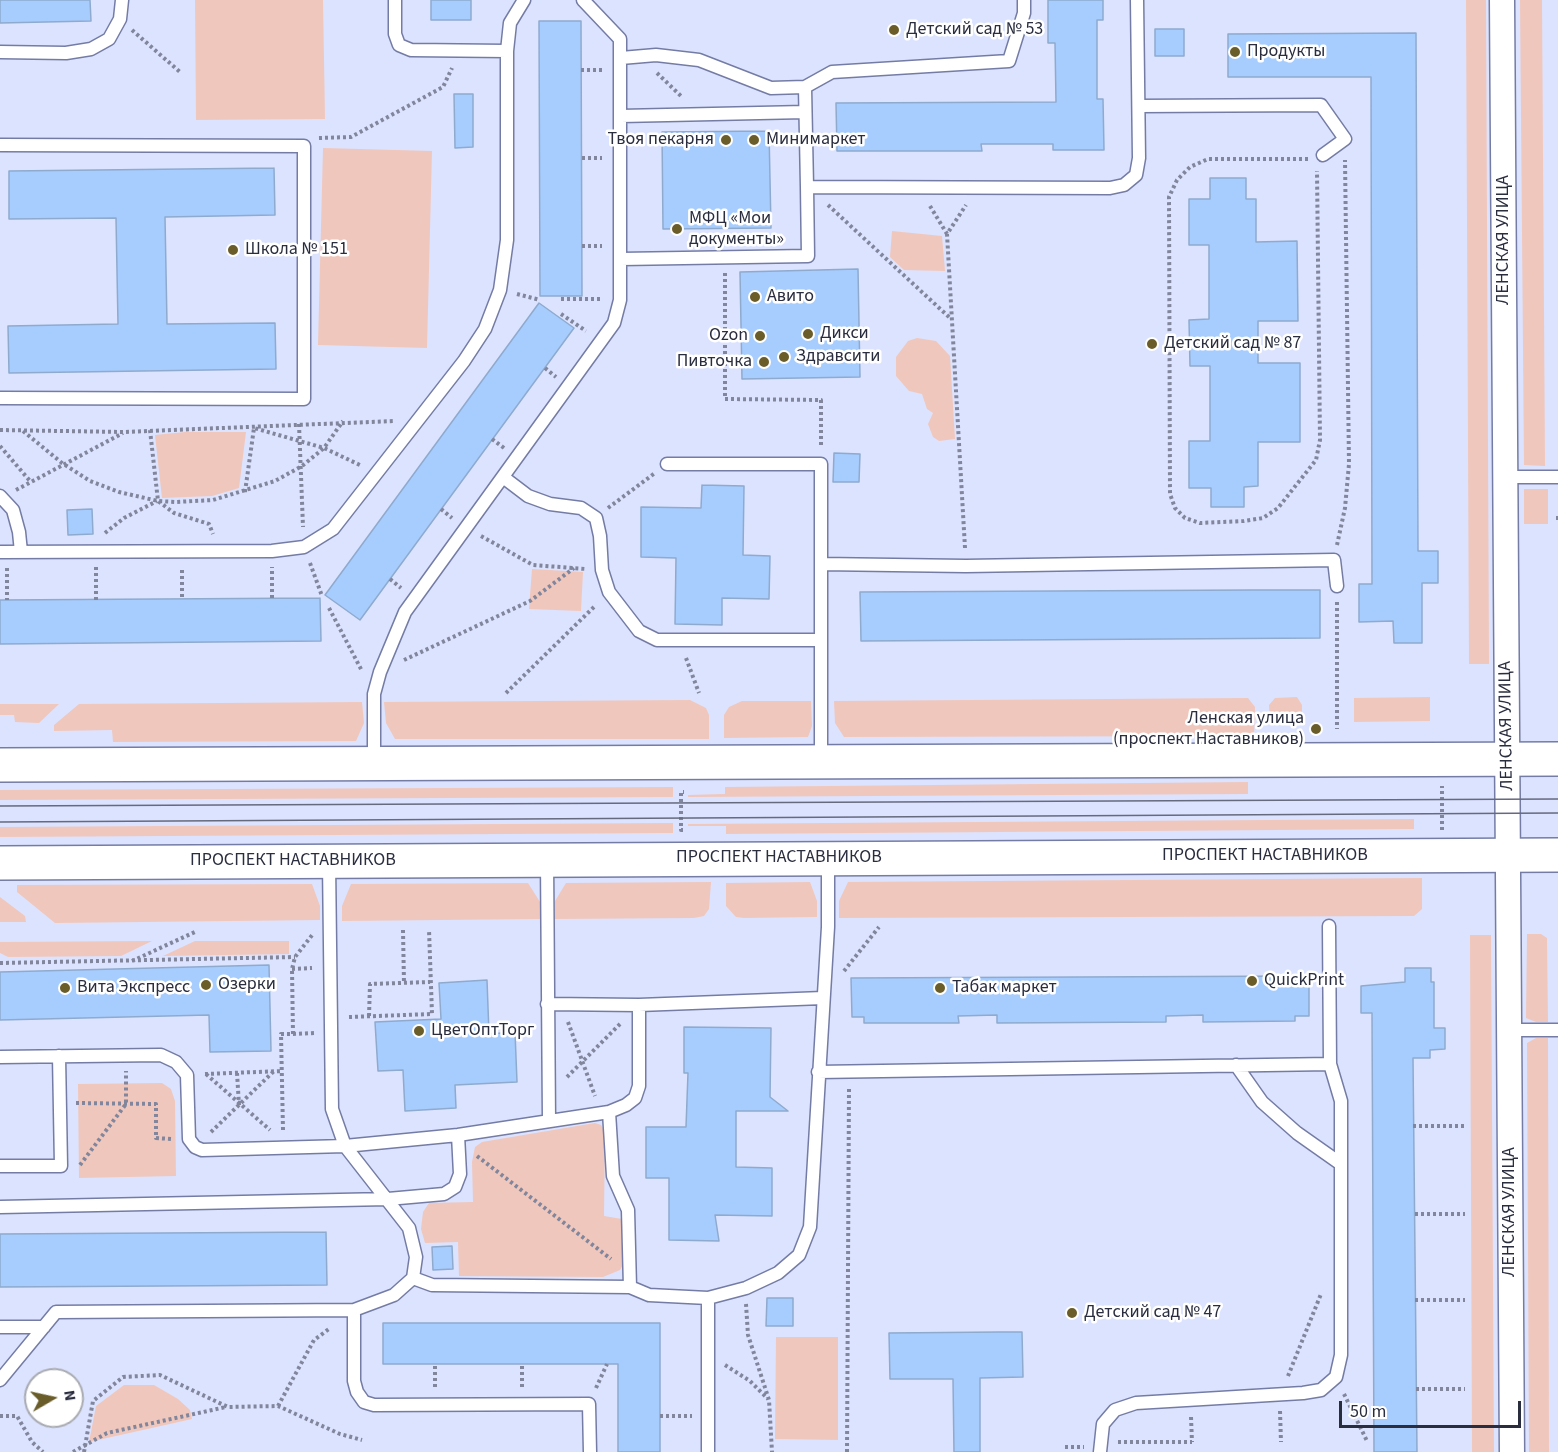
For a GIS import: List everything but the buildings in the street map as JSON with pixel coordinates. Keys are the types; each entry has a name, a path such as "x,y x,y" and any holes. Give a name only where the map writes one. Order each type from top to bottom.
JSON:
{"main road":[{"path":"0,765 1558,759"},
{"name":"ПРОСПЕКТ НАСТАВНИКОВ","path":"0,863 1558,855"}],"street":[{"name":"ЛЕНСКАЯ УЛИЦА","path":"1503,0 1512,1452"}],"lane":[{"path":"0,52 66,53 91,49 109,39 120,19 122,0"},
{"path":"395,0 395,34 399,45 411,50 507,51"},
{"path":"4,552 272,552 304,547 333,529 464,361 485,329 500,290 507,240 507,51 510,23 524,0"},
{"path":"374,763 374,694 380,672 405,612 614,323 620,300 621,259 620,39 583,0"},
{"path":"621,58 656,55 699,60 771,88 805,87 832,72 1009,61 1024,13 1024,0"},
{"path":"807,187 1124,185 1136,175 1139,106 1137,0"},
{"path":"621,259 808,256 805,87"},
{"path":"1139,106 1321,105 1345,139 1320,157"},
{"path":"621,116 805,112"},
{"path":"0,145 304,146 303,399 0,398"},
{"path":"667,464 821,464 821,762"},
{"path":"503,477 528,496 550,504 581,508 596,518 600,536 602,570 609,592 639,631 657,640 821,640"},
{"path":"1506,477 1558,477"},
{"path":"1,497 13,510 21,552"},
{"path":"821,564 966,566 1334,560 1337,586"},
{"path":"413,1278 432,1285 630,1287 649,1295 708,1298 746,1288 778,1273 799,1255 810,1227 828,927 828,858"},
{"path":"547,859 547,1097 549,1120"},
{"path":"0,1380 56,1312 354,1311 394,1295 413,1278 416,1257 410,1228 345,1146 332,1109 329,860"},
{"path":"1100,1447 1103,1424 1115,1410 1136,1403 1279,1395 1321,1390 1336,1377 1341,1355 1341,1101 1330,1064 1329,926"},
{"path":"547,1004 639,1005 823,998"},
{"path":"0,1057 161,1054 176,1062 187,1075 192,1143 202,1150 345,1146 458,1135 609,1112 635,1098 639,1086 639,1005"},
{"path":"1509,1030 1558,1030"},
{"path":"0,1166 61,1166 59,1056"},
{"path":"818,1072 1330,1064"},
{"path":"1236,1065 1262,1102 1297,1133 1341,1164"},
{"path":"609,1112 613,1176 628,1210 630,1287"},
{"path":"0,1208 388,1199 444,1194 455,1187 460,1174 458,1135"},
{"path":"708,1298 708,1452"},
{"path":"354,1311 354,1381 357,1392 364,1402 374,1404 590,1404 590,1452"},
{"path":"0,1327 44,1327"}],"path":[{"path":"120,19 180,72"},
{"path":"304,146 318,138 351,137 443,87 460,51"},
{"path":"639,57 702,115"},
{"path":"1334,560 1345,508 1349,464 1345,139"},
{"path":"1320,157 1320,440 1316,460 1278,508 1263,518 1200,523 1185,518 1175,508 1170,495 1169,197 1177,180 1190,167 1208,159 1320,157"},
{"path":"807,187 839,214 950,319"},
{"path":"919,187 947,234 950,319 966,566"},
{"path":"947,234 978,187"},
{"path":"725,257 725,399 821,400 821,464"},
{"path":"561,299 620,300"},
{"path":"561,314 602,342"},
{"path":"0,430 123,432 254,428 343,421 417,421"},
{"path":"22,430 62,464 100,484 158,501 213,500 275,481 302,466 324,448 343,421"},
{"path":"299,423 304,547 322,596"},
{"path":"254,428 324,448 377,473"},
{"path":"245,492 254,428"},
{"path":"150,430 158,501 174,513 209,524"},
{"path":"1,497 123,432"},
{"path":"0,446 30,481"},
{"path":"596,518 667,464"},
{"path":"96,600 96,552 99,538 124,518 158,501"},
{"path":"465,527 533,566 602,570"},
{"path":"181,551 182,599"},
{"path":"4,552 7,600"},
{"path":"272,552 272,598"},
{"path":"380,672 530,601 574,568"},
{"path":"1337,586 1337,729"},
{"path":"506,693 609,592"},
{"path":"329,608 374,694"},
{"path":"673,640 685,656 699,693"},
{"path":"1442,834 1443,779"},
{"path":"690,792 681,792 681,830 691,830"},
{"path":"823,998 879,927"},
{"path":"284,1149 281,1034 293,1034 292,969 295,957 315,930"},
{"path":"403,930 404,982"},
{"path":"429,930 432,1014 369,1016 370,984 430,982"},
{"path":"129,962 197,931"},
{"path":"0,963 295,957"},
{"path":"561,1004 597,1102 609,1112"},
{"path":"547,1097 639,1005"},
{"path":"61,1166 79,1166 126,1104 126,1055"},
{"path":"60,1103 156,1104 156,1138 192,1143 239,1106 274,1071"},
{"path":"187,1075 282,1071"},
{"path":"847,1452 849,1072"},
{"path":"237,1073 239,1106"},
{"path":"205,1074 239,1106 277,1136"},
{"path":"1413,1126 1465,1126"},
{"path":"459,1149 474,1154 629,1272"},
{"path":"1415,1214 1465,1214"},
{"path":"746,1288 748,1335 768,1400 772,1452"},
{"path":"1281,1442 1279,1395 1323,1290"},
{"path":"1415,1300 1465,1300"},
{"path":"278,1406 314,1340 354,1311"},
{"path":"708,1358 735,1369 768,1400"},
{"path":"590,1404 606,1364"},
{"path":"84,1452 93,1401 123,1377 160,1375 228,1407"},
{"path":"1336,1377 1366,1441"},
{"path":"1416,1389 1465,1389"},
{"path":"1100,1447 1192,1442 1191,1399"},
{"path":"73,1452 107,1433 228,1407 278,1406 340,1434 362,1440"},
{"path":"0,1416 17,1416 32,1442 43,1452"},
{"path":"660,1416 708,1416"}],"shaded area":[{"path":"195,0 323,0 325,119 196,120"},
{"path":"1466,0 1486,0 1489,664 1469,664"},
{"path":"1520,0 1542,0 1545,466 1524,465"},
{"path":"323,148 432,151 427,348 318,345"},
{"path":"892,231 942,236 945,271 904,270 890,257"},
{"path":"917,338 936,341 950,356 955,439 939,441 933,437 928,424 933,413 927,409 922,394 909,391 896,376 896,357 908,341"},
{"path":"185,432 246,432 239,488 212,496 162,498 155,435"},
{"path":"1524,489 1548,489 1548,524 1524,524"},
{"path":"532,569 583,572 581,611 529,609"},
{"path":"1297,697 1302,705 1302,723 1270,723 1269,705 1275,698"},
{"path":"1430,697 1430,721 1354,722 1354,698"},
{"path":"1248,698 1255,707 1254,736 844,737 835,723 834,701"},
{"path":"690,700 706,708 709,715 709,739 395,739 386,723 384,702"},
{"path":"742,701 811,701 812,726 808,737 724,738 724,715 729,707"},
{"path":"362,702 364,723 356,741 113,742 112,730 54,731 54,725 79,704"},
{"path":"0,704 59,704 39,723 15,722 14,715 0,715"},
{"path":"1248,782 1248,794 688,797 688,795 725,794 725,787"},
{"path":"673,787 673,797 0,800 0,790"},
{"path":"1414,819 1414,829 726,834 726,826 688,826 688,824"},
{"path":"673,823 673,833 0,837 0,827"},
{"path":"1422,878 1422,909 1414,916 839,918 839,901 848,882"},
{"path":"711,882 709,909 704,916 554,919 555,901 566,883"},
{"path":"810,882 817,901 817,917 744,918 736,917 726,906 726,883"},
{"path":"528,883 540,902 540,919 342,921 342,906 351,884"},
{"path":"312,884 320,906 320,920 55,923 17,892 17,885"},
{"path":"0,897 25,916 26,922 0,922"},
{"path":"1527,934 1541,934 1547,938 1548,1022 1536,1022 1526,1018"},
{"path":"1470,935 1491,935 1494,1452 1472,1452"},
{"path":"152,941 121,956 8,957 0,953 0,942"},
{"path":"195,941 289,941 289,954 163,956"},
{"path":"1536,1038 1548,1038 1549,1452 1529,1452 1527,1043"},
{"path":"162,1083 171,1089 175,1101 176,1176 79,1178 78,1084"},
{"path":"595,1123 601,1125 605,1131 604,1216 622,1219 625,1262 620,1270 603,1277 459,1276 458,1242 425,1243 421,1229 423,1212 429,1203 473,1202 472,1162 475,1147 482,1142"},
{"path":"776,1337 838,1337 838,1440 775,1439"},
{"path":"124,1385 154,1385 178,1399 190,1410 192,1419 89,1442 96,1406"}],"tram line":[{"path":"0,806 1558,799"},
{"path":"0,822 1558,813"}],"place":[{"name":"Детский сад № 53","path":"894,30"},
{"name":"Продукты","path":"1235,52"},
{"name":"Твоя пекарня","path":"726,140"},
{"name":"Минимаркет","path":"754,140"},
{"name":"МФЦ «Мои документы»","path":"677,229"},
{"name":"Школа № 151","path":"233,250"},
{"name":"Авито","path":"755,297"},
{"name":"Дикси","path":"808,334"},
{"name":"Ozon","path":"760,336"},
{"name":"Детский сад № 87","path":"1152,344"},
{"name":"Здравсити","path":"784,357"},
{"name":"Пивточка","path":"764,362"},
{"name":"Ленская улица (проспект Наставников)","path":"1316,729"},
{"name":"QuickPrint","path":"1252,981"},
{"name":"Озерки","path":"206,985"},
{"name":"Вита Экспресс","path":"65,988"},
{"name":"Табак маркет","path":"940,988"},
{"name":"ЦветОптТорг","path":"419,1031"},
{"name":"Детский сад № 47","path":"1072,1313"}]}
